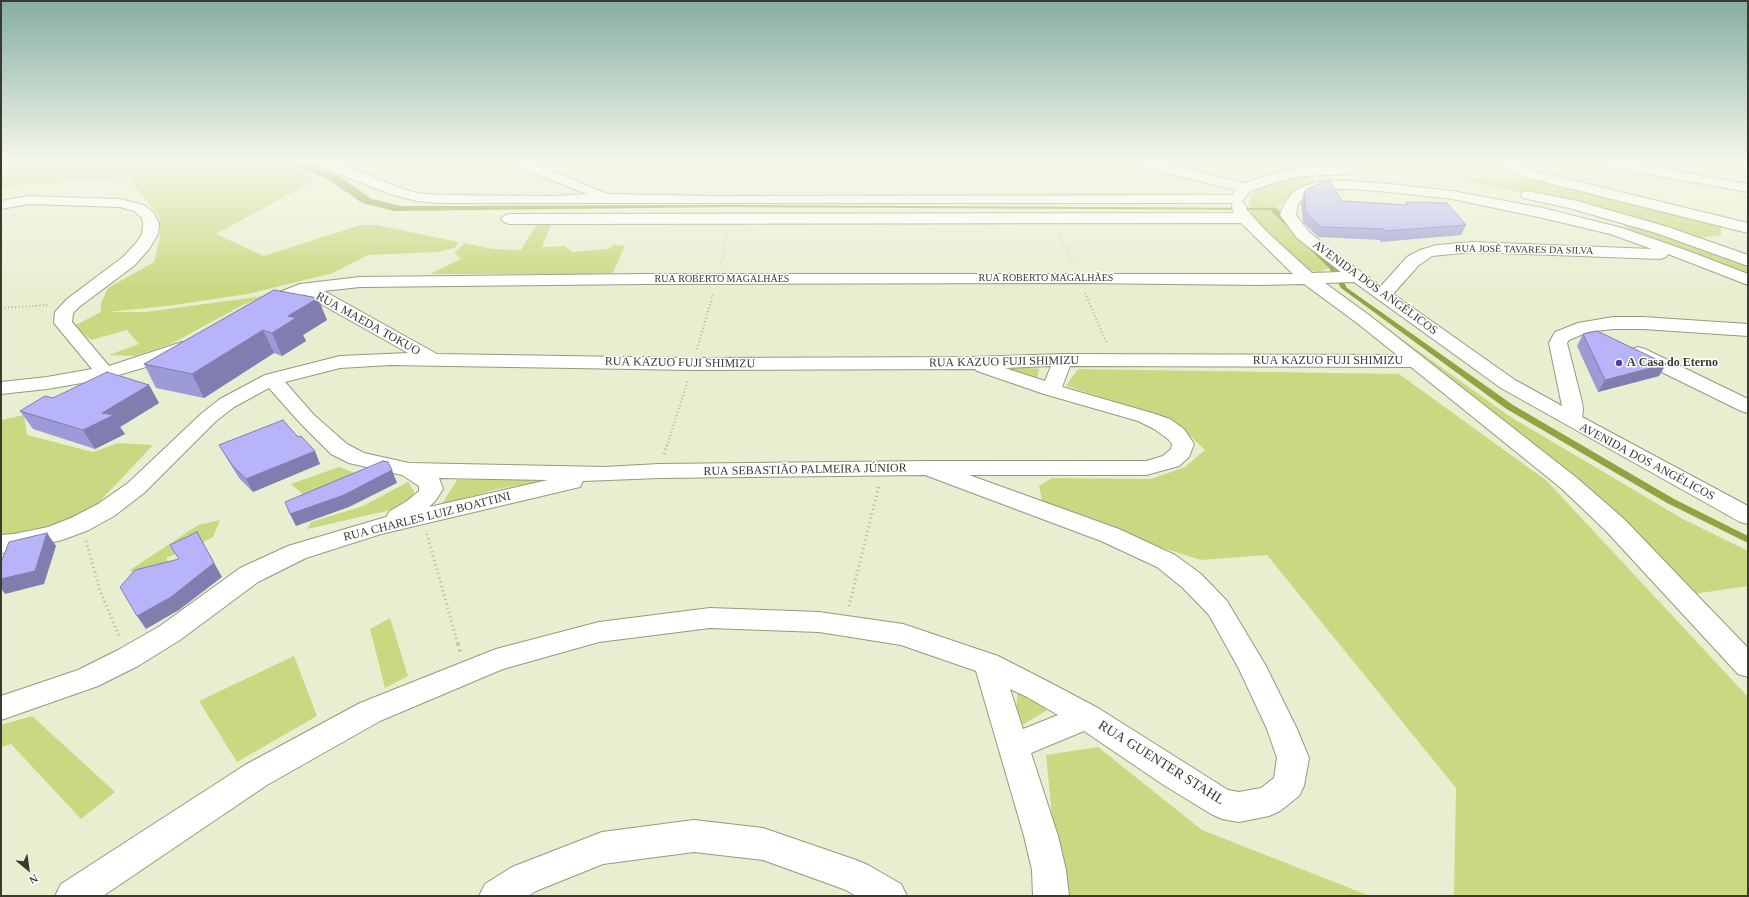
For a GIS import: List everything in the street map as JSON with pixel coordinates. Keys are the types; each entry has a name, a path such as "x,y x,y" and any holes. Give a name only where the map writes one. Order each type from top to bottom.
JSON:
{"street":[{"path":"105,373 63,324 64,312 73,303 129,262 143,246 150,234 151,224 148,216 140,208 127,205"},
{"path":"1240,205 1240,211 1245,218 1308,280 1363,318 1569,483 1615,525 1748,666"},
{"name":"AVENIDA DOS ANGÉLICOS","path":"1291,205 1288,214 1303,235 1382,295 1528,396 1748,516"},
{"name":"AVENIDA DOS ANGÉLICOS","path":"1502,205 1543,213 1617,224 1685,255 1748,280"},
{"path":"1574,205 1617,224 1662,230 1748,261"},
{"path":"1652,205 1748,228"},
{"path":"508,219 1245,218"},
{"name":"RUA JOSÉ TAVARES DA SILVA","path":"1382,295 1413,260 1426,253 1437,250 1473,247 1685,255"},
{"name":"RUA ROBERTO MAGALHÃES","path":"250,312 264,304 306,288 360,282 1079,278 1308,280 1357,277"},
{"name":"RUA MAEDA TOKUO","path":"306,288 431,359"},
{"path":"1571,420 1573,410 1558,343 1562,336 1585,327 1643,323 1748,330"},
{"path":"1585,327 1748,407"},
{"path":"1,388 47,383 105,373 149,360 187,346 199,339"},
{"name":"RUA KAZUO FUJI SHIMIZU","path":"1,544 14,544 53,534 80,524 106,510 125,497 159,467 209,417 227,403 272,379 315,367 340,362 431,359 693,364 974,363 1063,360 1416,361"},
{"path":"974,363 1051,390 1063,360"},
{"name":"RUA SEBASTIÃO PALMEIRA JÚNIOR","path":"272,379 307,419 339,449 357,458 409,470 605,474 658,471 927,468 1146,468 1171,461 1182,452 1184,444 1176,434 1145,417 1051,390"},
{"path":"1528,396 1549,398 1568,390"},
{"name":"RUA GUENTER STAHL","path":"116,869 256,775 370,712 496,660 599,632 710,618 819,622 903,635 988,664 1037,689 1087,717 1173,774 1222,804 1239,807 1269,802 1288,786 1292,758 1282,730 1252,666 1218,608 1192,581 1166,560 1110,535 927,468"},
{"path":"1031,505 1022,482 1039,468"},
{"path":"377,527 415,508 428,495 431,489 430,482 409,470"},
{"name":"RUA CHARLES LUIZ BOATTINI","path":"1,708 88,678 128,658 170,633 249,576 297,552 377,527 605,474"},
{"path":"988,664 1038,829 1049,870 1051,896"},
{"path":"1012,746 1087,717"},
{"path":"497,896 524,879 602,848 694,836 763,844 856,876 890,896"},
{"path":"73,896 116,869"},
{"path":"90,896 116,869"}],"path":[{"path":"658,471 693,364 717,279 731,218"},
{"path":"1054,219 1114,361"},
{"path":"1,308 73,303"},
{"path":"844,625 883,469"},
{"path":"422,516 466,672"},
{"path":"80,524 100,591 128,658"}],"shaded area":[{"path":"150,205 269,205 216,234 264,256 360,225 377,225 458,242 455,248 438,252 368,255 333,273 248,294 167,306 108,312 145,312 264,296 241,306 171,344 135,356 109,355 139,344 127,330 91,340 74,326 101,312 101,303 108,288 154,262 160,238 159,216"},
{"path":"369,205 1277,208 1337,269 1347,288 1513,405 1674,499 1748,536 1748,543 1667,503 1505,408 1341,288 1329,268 1270,210 730,207 394,211"},
{"path":"1250,205 1280,205 1277,208 1295,232 1329,268 1320,272 1312,271 1297,264 1252,217"},
{"path":"1582,205 1637,205 1721,227 1721,235 1693,239"},
{"path":"538,222 552,222 542,247 565,246 572,252 607,249 614,245 625,246 612,274 430,274 461,259 454,253 465,243 492,249 521,250"},
{"path":"1626,222 1748,265 1748,274 1628,229 1622,224"},
{"path":"1342,296 1509,416 1683,519 1748,551 1748,586 1694,594"},
{"path":"1012,365 1039,369 1037,380 1010,372"},
{"path":"1078,369 1399,374 1547,481 1748,697 1748,896 1454,896 1456,788 1267,555 1201,560 1044,510 1039,486 1052,478 1151,479 1185,467 1205,450 1173,420 1066,386"},
{"path":"24,415 27,435 93,452 118,443 153,445 87,515 46,530 6,538 1,535 1,420"},
{"path":"339,467 369,478 314,504 291,484"},
{"path":"552,477 551,480 498,489 442,504 457,480"},
{"path":"408,482 414,491 414,501 400,508 307,529 311,522 363,506"},
{"path":"220,520 213,537 194,547 166,558 173,569 144,583 130,570 198,525"},
{"path":"390,618 408,676 385,688 370,629"},
{"path":"294,656 317,716 237,762 199,701"},
{"path":"1018,682 1058,704 1015,729"},
{"path":"32,716 115,792 81,819 11,744 1,747 1,725"},
{"path":"1098,747 1202,830 1370,896 1060,896 1046,755"}],"building":[{"path":"1305,205 1449,205 1466,225 1385,231 1384,229 1321,227 1306,212"},
{"path":"274,290 318,298 288,316 296,318 272,333 263,330 192,374 144,364"},
{"path":"1597,331 1666,364 1605,380 1583,334"},
{"path":"107,372 149,385 102,413 114,415 83,430 20,411 45,396 53,398"},
{"path":"283,420 298,437 301,436 315,451 246,479 232,465 219,445"},
{"path":"383,461 388,462 392,470 344,495 290,514 285,502"},
{"path":"197,532 214,563 171,597 137,616 120,587 135,570 179,559 170,545"},
{"path":"47,533 35,571 1,579 1,563 9,542"}],"place":[{"name":"A Casa do Eterno","path":"1619,363"}]}
